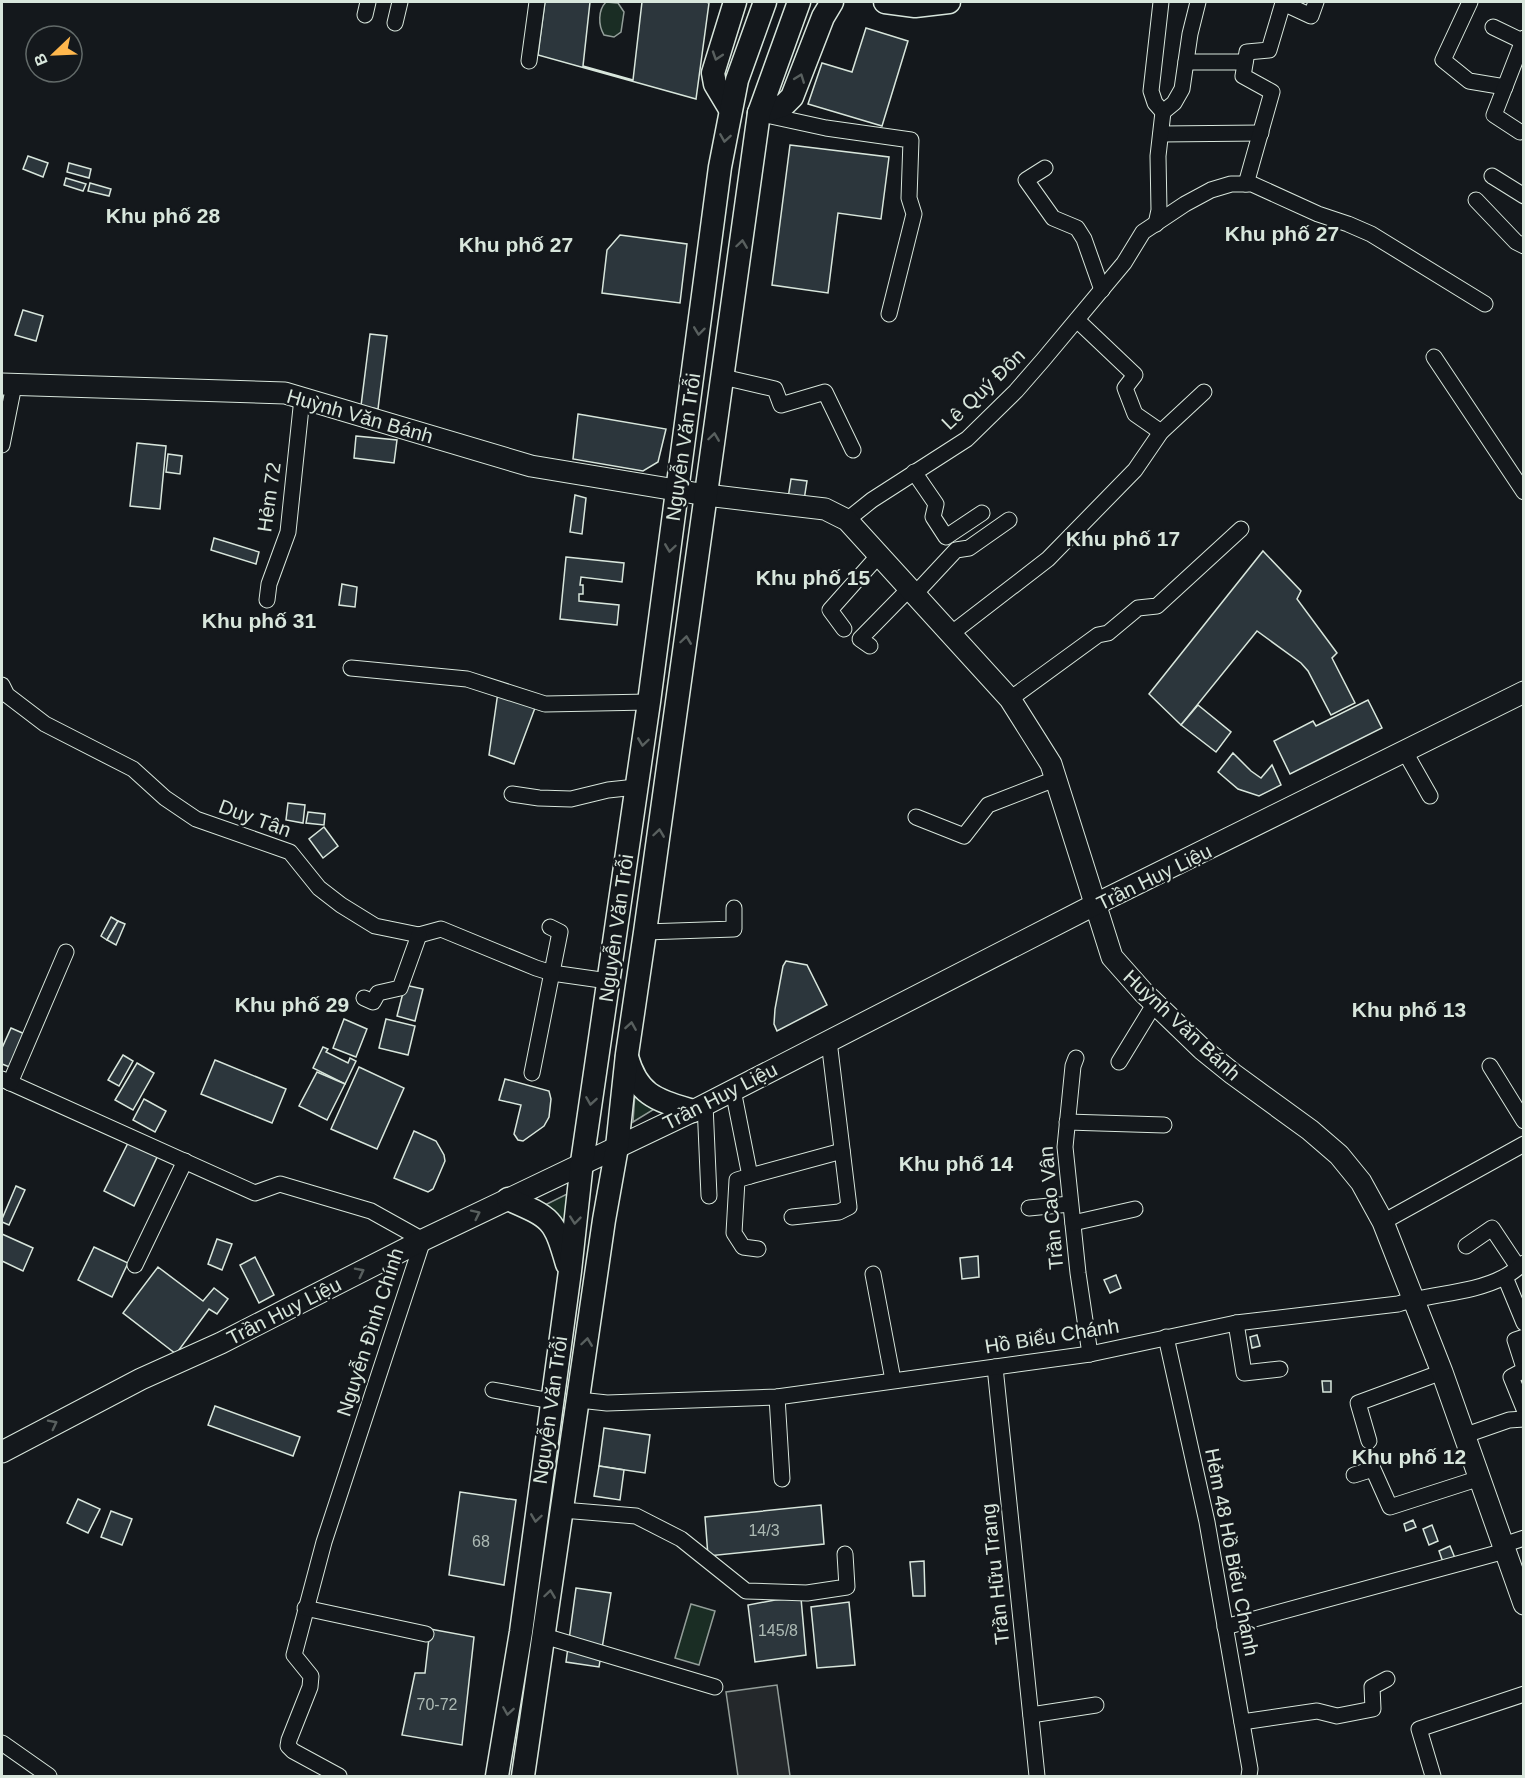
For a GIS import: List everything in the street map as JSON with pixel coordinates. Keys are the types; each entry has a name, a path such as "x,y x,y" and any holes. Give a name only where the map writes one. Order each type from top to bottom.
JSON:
{"main road":[{"path":"730,109 715,84 713,73 733,2"},
{"name":"Nguyễn Văn Trỗi","path":"497,1776 520,1632 570,1272 582,1162 649,702 720,167 736,80 765,2"},
{"name":"Nguyễn Văn Trỗi","path":"523,1776 604,1220 617,1147 627,1054 762,103 799,2"},
{"path":"762,103 784,105 792,97 823,17 832,2"},
{"path":"885,2 915,6 949,2"},
{"path":"627,1054 632,1075 651,1095 665,1103 699,1108"},
{"path":"508,1199 539,1213 553,1224 570,1272"},
{"path":"520,1632 544,1636"}],"street":[{"path":"395,22 399,2"},
{"path":"529,61 537,2"},
{"path":"1161,2 1151,91 1155,103 1163,112"},
{"path":"1156,224 1159,210 1158,156 1163,112 1174,103 1182,89 1198,2"},
{"path":"1316,2 1311,16 1283,3 1269,50 1247,52 1243,76 1272,92 1246,184 1252,184 1318,214 1371,234 1485,303"},
{"path":"1468,2 1443,60 1469,81 1505,87"},
{"path":"1493,27 1523,39 1494,115 1520,132"},
{"path":"1186,62 1245,62"},
{"path":"762,103 826,128 911,140 909,198 914,214 889,314"},
{"path":"1161,134 1261,133"},
{"path":"1045,168 1026,180 1053,218 1077,228 1084,239 1102,290"},
{"path":"1492,176 1524,196"},
{"name":"Lê Quý Ðôn","path":"847,520 872,500 967,439 1016,391 1077,320 1124,263 1143,232 1211,190 1231,184 1246,184"},
{"path":"1476,200 1509,236 1524,246"},
{"path":"1077,320 1135,375 1125,388 1135,414 1161,432"},
{"path":"1434,357 1524,492"},
{"path":"723,376 775,389 781,405 825,392 853,450"},
{"path":"2,445 8,385"},
{"name":"Huỳnh Văn Bánh","path":"8,385 285,393 531,466 706,495 825,509 847,520 1010,699 1051,764 1112,957 1202,1049 1310,1130 1339,1155 1361,1182 1383,1222 1442,1372 1524,1604"},
{"path":"952,633 1048,559 1135,470 1161,432 1204,392"},
{"name":"Hẻm 72","path":"267,600 269,584 288,532 302,398"},
{"path":"914,472 936,504 933,517 946,537 982,513"},
{"path":"870,646 861,639 956,550 969,548 1009,520"},
{"path":"1010,699 1098,635 1108,633 1138,608 1157,606 1241,529"},
{"path":"844,629 830,610 879,555"},
{"path":"351,668 467,679 545,704 649,702"},
{"name":"Duy Tân","path":"2,685 7,695 45,724 133,769 165,798 196,819 290,852 319,888 375,926 419,935 441,929 552,973 608,981"},
{"name":"Trần Huy Liệu","path":"2,1452 141,1379 221,1343 423,1239 699,1108 1096,904 1524,692"},
{"path":"1405,752 1430,796"},
{"path":"916,817 964,836 988,805 1055,778"},
{"path":"512,794 571,799 608,790 636,788"},
{"path":"645,932 733,936 734,908"},
{"path":"532,1073 560,932 550,927"},
{"path":"364,998 373,1002 378,993 400,988 419,935"},
{"path":"6,1081 66,952"},
{"path":"1119,1062 1155,1003"},
{"path":"792,1217 839,1212 849,1207 829,1041"},
{"name":"Trần Cao Vân","path":"1076,1058 1073,1066 1065,1147 1072,1223 1090,1354"},
{"path":"1490,1066 1524,1121"},
{"name":"Nguyễn Đình Chính","path":"6,1081 255,1192 280,1184 371,1211 423,1239 324,1542 294,1655 311,1676 310,1687 288,1746 339,1776"},
{"path":"733,1090 750,1176"},
{"path":"699,1108 709,1196"},
{"path":"1067,1122 1164,1125"},
{"path":"1383,1222 1524,1144"},
{"path":"758,1249 743,1246 734,1233 737,1180 842,1151"},
{"path":"135,1265 185,1161"},
{"path":"1029,1208 1070,1204"},
{"path":"1072,1223 1135,1209"},
{"path":"1466,1246 1492,1228 1521,1265"},
{"name":"Hồ Biểu Chánh","path":"579,1400 607,1403 777,1397 1090,1354 1236,1323 1398,1304 1412,1299 1474,1287 1505,1277 1521,1265"},
{"path":"873,1274 893,1380"},
{"path":"1505,1277 1524,1323"},
{"path":"1236,1323 1244,1373 1280,1369"},
{"name":"Hẻm 48 Hồ Biểu Chánh","path":"1166,1337 1207,1522 1250,1768 1249,1776"},
{"path":"1524,1337 1515,1340 1524,1369 1511,1377 1524,1408"},
{"name":"Trần Hữu Trang","path":"996,1367 1037,1776"},
{"path":"1369,1441 1358,1403 1442,1372"},
{"path":"493,1390 551,1401"},
{"path":"777,1397 782,1479"},
{"path":"1466,1435 1509,1420 1524,1419"},
{"path":"1354,1475 1373,1469 1390,1507 1480,1478"},
{"path":"562,1510 636,1516 681,1539 746,1591 807,1593 847,1587 845,1554"},
{"path":"1225,1627 1504,1548 1524,1538"},
{"path":"305,1608 426,1634"},
{"path":"544,1636 715,1687"},
{"path":"1242,1722 1317,1711 1337,1716 1373,1709 1372,1687 1387,1679"},
{"path":"1433,1776 1419,1729 1524,1694"},
{"path":"1031,1715 1096,1705"},
{"path":"2,1743 49,1776"}],"green space":[{"path":"606,2 618,3 624,12 621,32 614,37 604,35 601,27 600,13"},
{"path":"635,1093 656,1108 633,1122"},
{"path":"569,1193 564,1222 545,1205"},
{"path":"691,1604 715,1611 699,1665 675,1658"}],"shaded area":[{"path":"777,1685 790,1776 738,1776 726,1692"}],"building":[{"path":"545,2 590,2 583,66 633,80 642,2 709,3 696,99 538,55"},
{"path":"866,28 908,41 882,126 808,104 822,63 852,72"},
{"path":"790,145 889,157 881,219 838,213 828,293 772,285"},
{"path":"28,156 48,163 43,177 23,169"},
{"path":"69,163 91,169 89,178 67,172"},
{"path":"66,178 86,184 83,191 64,185"},
{"path":"90,183 111,189 109,196 88,191"},
{"path":"620,235 687,244 680,303 602,293 607,250"},
{"path":"23,310 43,316 36,341 15,335"},
{"path":"370,334 387,336 378,409 361,406"},
{"path":"578,414 666,429 658,462 643,471 573,459"},
{"path":"356,436 397,440 394,463 354,458"},
{"path":"137,443 166,446 160,509 130,506"},
{"path":"168,454 182,456 180,474 166,472"},
{"path":"791,479 807,481 804,500 788,498"},
{"path":"575,495 586,498 582,534 570,532"},
{"path":"214,538 259,552 256,564 211,550"},
{"path":"1263,551 1301,591 1297,599 1337,653 1332,658 1355,703 1331,715 1308,671 1301,663 1257,631 1181,725 1149,694"},
{"path":"566,557 624,563 622,582 581,577 580,585 583,585 583,594 579,594 579,601 619,605 617,625 560,619"},
{"path":"342,584 357,587 355,607 339,605"},
{"path":"498,692 535,708 514,764 489,755"},
{"path":"1368,700 1382,728 1290,774 1274,741 1313,721 1316,726"},
{"path":"1198,705 1231,732 1216,752 1181,725"},
{"path":"1233,753 1261,778 1272,765 1281,785 1259,796 1238,789 1218,772"},
{"path":"288,803 305,805 303,823 286,820"},
{"path":"308,812 325,814 324,825 306,823"},
{"path":"324,827 338,846 323,858 309,839"},
{"path":"111,917 118,921 107,940 101,936"},
{"path":"118,921 125,924 116,945 107,940"},
{"path":"786,961 807,965 827,1005 777,1031 774,1024 775,1009 783,966"},
{"path":"405,985 423,989 415,1021 397,1016"},
{"path":"344,1019 367,1029 356,1057 333,1048"},
{"path":"386,1019 415,1026 408,1055 379,1048"},
{"path":"11,1028 27,1035 12,1068 2,1064 2,1048"},
{"path":"323,1047 328,1049 326,1052 348,1063 350,1058 356,1061 345,1084 313,1068"},
{"path":"123,1055 133,1061 119,1086 108,1080"},
{"path":"215,1060 286,1089 272,1123 201,1094"},
{"path":"137,1063 154,1073 133,1110 115,1100"},
{"path":"359,1067 404,1088 377,1149 331,1129"},
{"path":"317,1072 345,1084 327,1120 299,1106"},
{"path":"505,1079 549,1091 551,1099 549,1117 544,1126 523,1141 518,1140 514,1134 521,1105 499,1100"},
{"path":"144,1099 166,1111 155,1132 133,1120"},
{"path":"414,1131 436,1141 444,1155 445,1161 433,1189 428,1192 394,1178"},
{"path":"130,1139 159,1153 134,1206 104,1191"},
{"path":"16,1186 25,1190 9,1225 2,1222 2,1219"},
{"path":"2,1234 33,1248 23,1271 2,1261"},
{"path":"217,1239 232,1244 222,1270 208,1264"},
{"path":"94,1247 128,1263 112,1297 78,1280"},
{"path":"978,1256 979,1277 962,1279 960,1258"},
{"path":"255,1257 274,1295 259,1303 240,1265"},
{"path":"158,1267 203,1301 214,1288 228,1299 217,1314 209,1309 176,1354 123,1313"},
{"path":"1116,1275 1121,1288 1110,1293 1104,1280"},
{"path":"1257,1335 1260,1346 1252,1348 1250,1337"},
{"path":"1322,1381 1331,1381 1331,1392 1323,1392"},
{"path":"215,1406 300,1437 293,1456 208,1425"},
{"path":"604,1428 650,1435 645,1473 599,1466"},
{"path":"599,1466 624,1470 620,1500 594,1496"},
{"path":"460,1492 516,1500 504,1585 449,1575"},
{"path":"78,1499 100,1509 88,1533 67,1523"},
{"path":"821,1505 824,1544 708,1556 705,1517"},
{"path":"111,1511 132,1519 122,1545 101,1537"},
{"path":"1413,1520 1416,1527 1406,1531 1404,1524"},
{"path":"1432,1525 1438,1541 1429,1545 1423,1529"},
{"path":"1450,1546 1455,1558 1443,1562 1439,1551"},
{"path":"924,1561 925,1596 913,1596 910,1562"},
{"path":"576,1588 611,1593 599,1667 566,1662"},
{"path":"801,1598 806,1655 755,1662 748,1605"},
{"path":"849,1602 855,1665 817,1668 811,1607"},
{"path":"430,1629 474,1637 462,1745 402,1735 415,1673 425,1673"}],"district":[{"name":"Khu phố 28","path":"163,216"},
{"name":"Khu phố 27","path":"1282,234"},
{"name":"Khu phố 27","path":"516,245"},
{"name":"Khu phố 17","path":"1123,539"},
{"name":"Khu phố 15","path":"813,578"},
{"name":"Khu phố 31","path":"259,621"},
{"name":"Khu phố 29","path":"292,1005"},
{"name":"Khu phố 13","path":"1409,1010"},
{"name":"Khu phố 14","path":"956,1164"},
{"name":"Khu phố 12","path":"1409,1457"}]}
